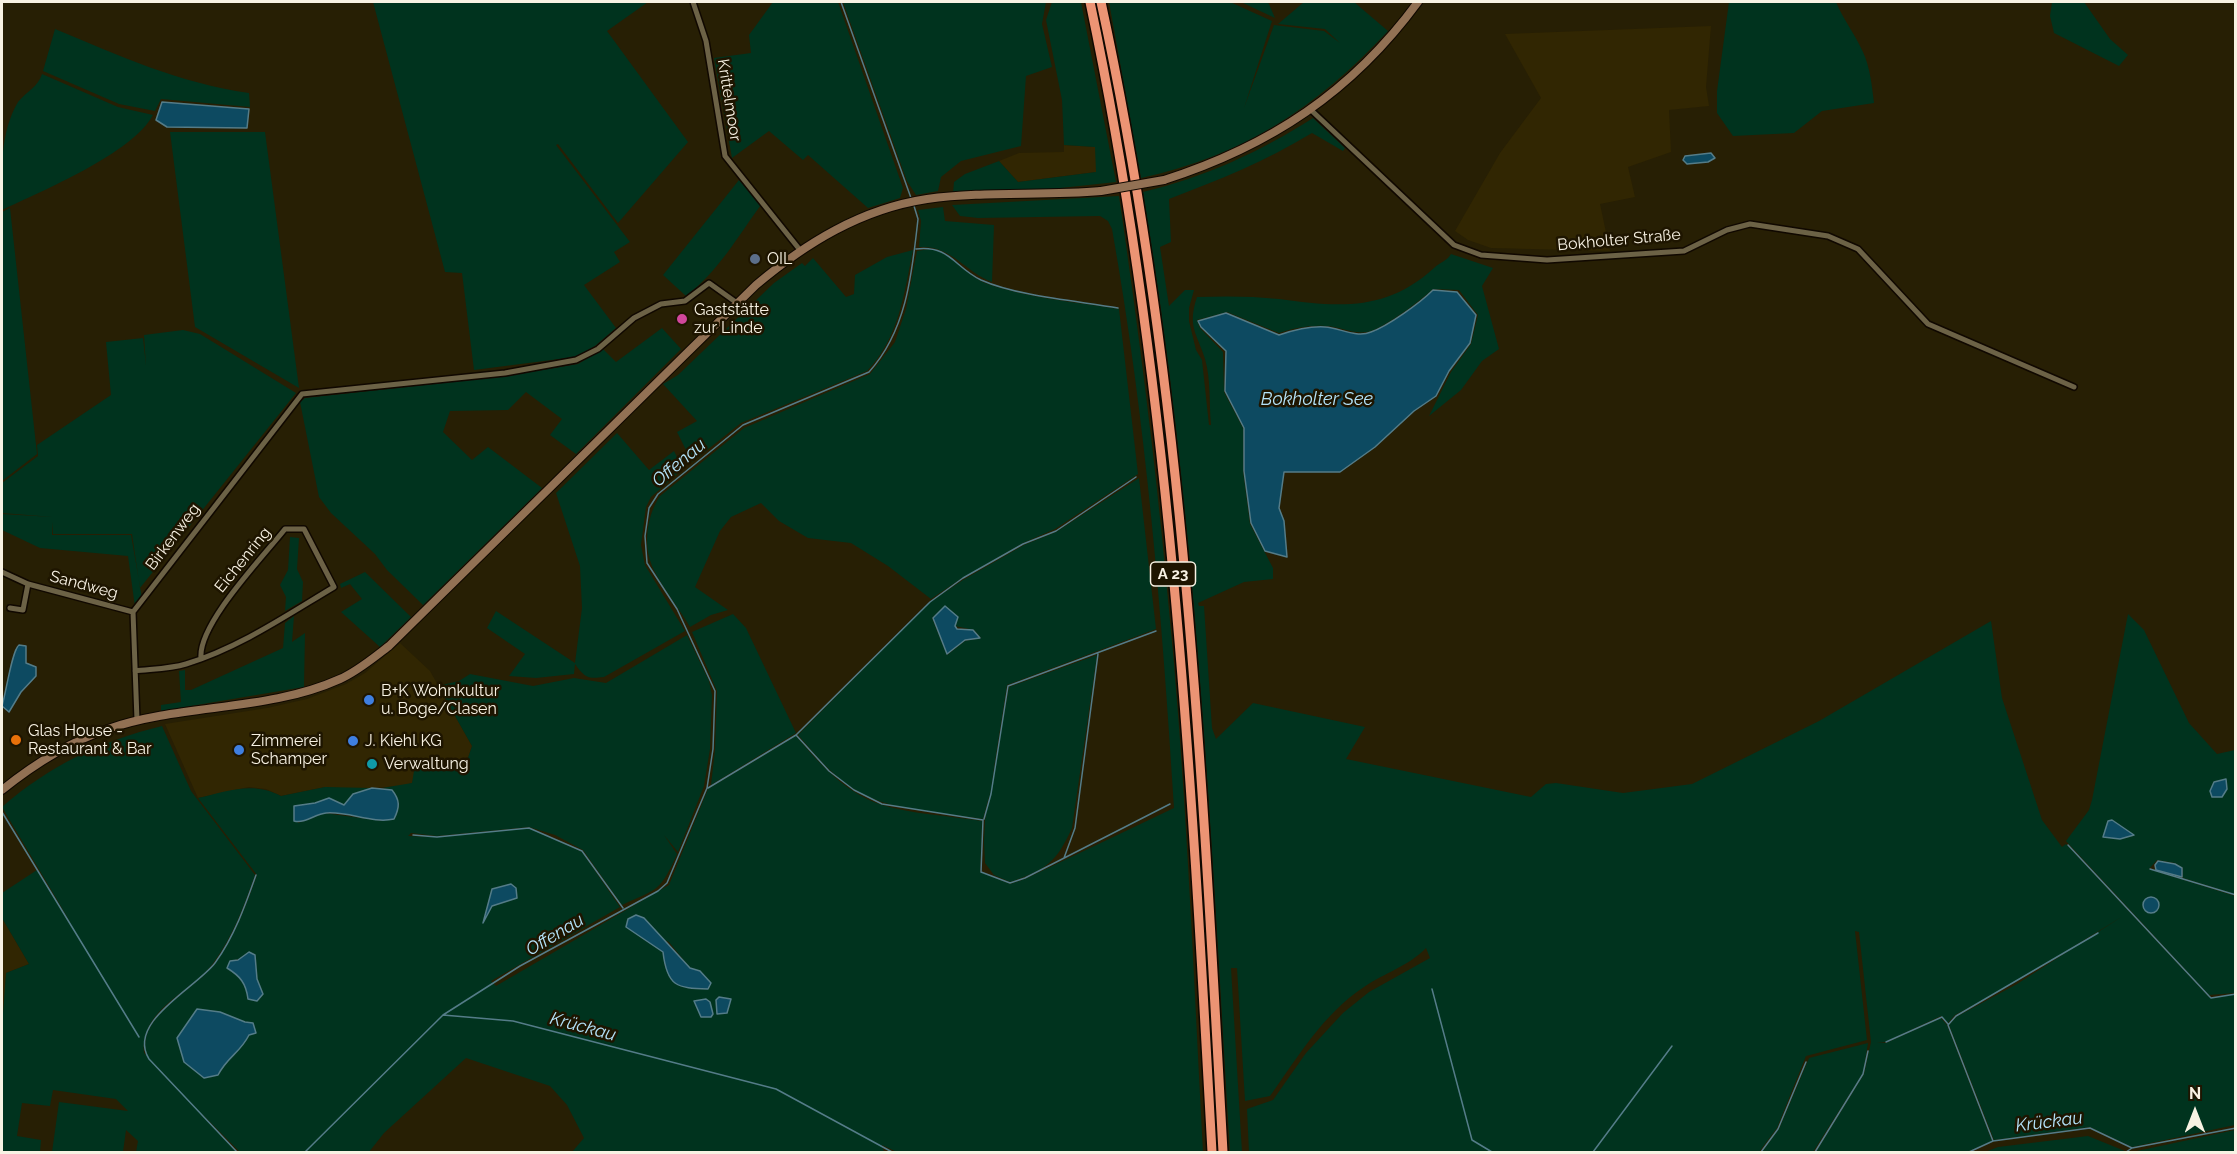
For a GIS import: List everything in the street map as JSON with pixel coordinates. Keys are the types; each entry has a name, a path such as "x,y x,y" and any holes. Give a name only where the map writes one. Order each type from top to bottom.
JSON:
{"highway":[{"name":"A 23","path":"1090,2 1130,222 1156,414 1176,604 1198,901 1212,1152"},
{"name":"A 23","path":"1101,2 1142,221 1169,422 1198,730 1223,1152"}],"main road":[{"path":"2,790 42,761 107,729 137,720 305,692 343,678 360,667 389,646 737,303 800,250 839,227 906,203 926,199 1101,191 1164,180 1226,158 1270,136 1311,110 1373,55 1418,2"}],"street":[{"name":"Krittelmoor","path":"693,2 706,40 725,156 800,250"},
{"name":"Bokholter Straße","path":"1311,110 1454,245 1481,255 1547,260 1684,250 1728,230 1750,224 1828,236 1858,249 1928,324 2074,387"},
{"name":"Birkenweg","path":"134,612 302,394 505,373 576,360 598,348 634,318 661,304 685,301 709,283 737,303"},
{"name":"Eichenring","path":"135,671 185,664 201,658 256,634 334,587 304,529 285,529 214,618 203,637 201,658"},
{"name":"Sandweg","path":"2,572 28,584 134,612"},
{"name":"Sandweg","path":"10,608 23,610 28,584"},
{"path":"134,612 137,720"}],"shaded area":[{"path":"1711,26 1706,87 1709,106 1669,110 1671,152 1628,167 1635,197 1600,204 1610,251 1491,248 1468,240 1455,231 1500,153 1541,98 1505,34"},
{"path":"1064,145 1096,147 1096,172 1018,182 999,161 1019,153 1064,152"},
{"path":"400,643 430,671 472,746 465,767 452,770 421,766 412,783 404,786 352,789 325,787 281,796 266,789 249,787 198,798 165,724 267,708 307,699 346,684 365,673"},
{"path":"2,918 29,964 6,973 4,1011 2,1010"}],"green space":[{"path":"373,2 648,2 607,31 688,142 618,223 558,144 556,145 630,242 614,252 620,262 584,285 616,328 595,346 575,357 474,370 462,273 445,272"},
{"path":"773,2 838,2 903,188 900,198 868,208 808,155 803,160 769,131 732,158 714,58 751,53 749,35"},
{"path":"843,2 1046,2 1042,24 1052,67 1026,76 1021,146 961,161 941,177 938,191 916,195 907,181"},
{"path":"1052,2 1081,2 1116,182 1033,191 953,193 954,182 965,174 999,161 1018,182 1096,172 1095,147 1064,145 1062,100 1046,20"},
{"path":"1109,2 1230,2 1272,21 1244,108 1274,25 1324,31 1340,43 1325,29 1278,24 1304,2 1354,2 1388,31 1334,83 1277,125 1213,156 1141,178"},
{"path":"1241,2 1268,2 1275,18"},
{"path":"1729,2 1836,2 1865,58 1874,103 1822,111 1794,133 1733,136 1717,113 1717,91"},
{"path":"2052,2 2084,2 2110,39 2128,55 2119,66 2054,33 2050,16"},
{"path":"55,29 126,58 198,83 249,93 250,107 161,99 155,111 119,104 43,71"},
{"path":"42,74 118,107 153,115 127,143 107,157 62,182 2,210 3,153 8,126 18,102 35,86"},
{"path":"1313,118 1345,148 1343,151 1312,133 1242,169 1169,199 1171,242 1160,247 1169,306 1185,290 1194,290 1189,308 1189,321 1196,350 1202,360 1209,425 1211,425 1208,375 1193,323 1197,297 1259,297 1321,304 1361,303 1398,293 1416,282 1451,254 1493,268 1482,286 1499,349 1482,361 1461,390 1429,416 1451,372 1471,344 1478,315 1459,290 1433,289 1395,318 1378,328 1365,332 1319,326 1302,327 1279,333 1227,312 1197,320 1200,328 1223,352 1224,392 1243,428 1243,471 1250,524 1273,568 1273,579 1244,582 1198,603 1199,606 1204,606 1212,728 1216,739 1253,703 1365,727 1346,759 1531,797 1546,784 1556,783 1623,793 1692,784 1819,721 1991,621 2002,698 2042,820 2062,847 2066,844 2208,996 2211,998 2235,994 2235,1125 2132,1147 2090,1127 1994,1140 1949,1025 1956,1017 2017,984 2123,916 2016,982 1955,1015 1948,1023 1941,1016 1885,1042 1877,1042 1886,1043 1941,1018 1947,1025 1992,1141 1967,1152 1816,1152 1864,1074 1871,1042 1859,932 1855,931 1867,1040 1806,1056 1777,1128 1759,1152 1249,1152 1247,1109 1273,1100 1306,1053 1343,1013 1369,992 1430,958 1426,948 1412,960 1364,987 1336,1010 1312,1037 1270,1096 1245,1101 1237,968 1231,968 1242,1152 1230,1152 1208,791 1189,550 1161,311 1143,192 1188,179 1231,162 1273,142"},
{"path":"170,132 265,132 299,388 195,327"},
{"path":"739,180 761,205 718,265 686,296 663,275"},
{"path":"1119,196 1152,441 1174,659 1203,1152 897,1152 882,1145 884,1152 572,1152 584,1138 567,1105 550,1086 466,1058 384,1133 369,1152 240,1152 200,1112 237,1152 136,1152 138,1141 126,1130 123,1152 52,1152 59,1102 128,1111 116,1099 53,1090 50,1106 22,1103 17,1136 41,1140 40,1152 2,1152 2,1027 6,973 29,964 2,918 2,893 37,870 72,925 2,807 57,767 97,747 140,732 162,726 191,791 255,875 232,931 214,962 169,1002 150,1024 145,1037 144,1053 148,1057 145,1043 149,1030 157,1017 207,972 223,952 244,909 257,875 198,798 230,790 250,788 271,791 281,796 325,787 372,788 353,794 344,805 335,800 295,806 298,823 324,813 383,821 392,790 382,788 412,783 414,771 421,766 452,770 465,767 472,746 438,686 459,681 470,674 533,686 574,678 606,683 687,635 709,681 712,695 710,749 704,786 678,852 664,835 677,854 662,882 644,895 622,905 583,850 555,835 529,827 437,836 411,833 408,836 437,837 529,828 582,852 620,907 491,981 496,986 669,885 708,789 796,736 834,777 869,800 906,811 982,821 980,872 1010,884 1174,808 1151,517 1134,373 1112,229 1108,221 1100,216 978,218 960,216 952,205","holes":["653,929 660,938 669,942 690,968 700,971 711,983 665,967 663,952 638,934","255,955 257,979 263,994 227,968 230,961","197,1010 220,1012 253,1023 256,1033 249,1035 218,1075 177,1038"]},
{"path":"943,207 945,221 994,225 992,282 973,272 949,254 930,247 919,247 921,221 918,210"},
{"path":"10,208 37,454 2,481 2,212"},
{"path":"930,249 945,254 985,283 1051,299 1119,309 1138,474 1055,529 1023,543 962,578 931,599 888,566 851,543 808,538 779,521 761,503 731,517 720,531 695,587 728,610 711,615 690,627 654,570 649,555 648,528 652,511 660,496 744,428 870,374 895,342 906,309 917,251"},
{"path":"913,250 899,315 878,358 867,371 741,423 692,462 677,432 697,421 663,384 678,375 774,283 802,263 805,266 813,258 846,297 854,294 855,275 887,257"},
{"path":"662,328 681,349 576,454 550,435 562,419 526,392 508,410 450,411 443,432 472,460 488,447 542,488 423,605 387,570 375,554 331,513 319,497 300,402 305,398 506,376 578,364 603,349 616,362"},
{"path":"183,330 200,334 296,393 140,588 142,598 135,607 128,556 40,548 2,530 2,514 53,517 2,513 2,483 38,456 37,445 111,395 106,342 143,338 146,366 144,335","holes":["52,522 53,534 132,534 139,578 131,535 52,535"]},
{"path":"617,433 649,470 674,451 683,469 651,497 646,507 641,545 645,565 685,631 604,677 587,676 575,664 574,674 536,678 509,676 525,654 487,628 496,611 575,663 582,608 580,566 556,493"},
{"path":"1139,478 1156,629 1007,685 990,793 983,819 900,807 868,797 831,771 798,735 930,602 1024,545 1056,532","holes":["945,606 958,617 955,626 974,630 981,638 965,641 947,655 932,618"]},
{"path":"290,537 299,538 297,569 303,582 302,601 285,611 286,597 280,585 288,570"},
{"path":"365,572 411,617 380,647 341,612 362,599 350,584 341,588 340,584"},
{"path":"733,614 746,628 796,733 711,785 717,691 692,632"},
{"path":"2128,614 2144,630 2189,723 2217,754 2235,750 2235,894 2183,878 2183,868 2175,863 2157,860 2149,869 2235,896 2235,993 2209,995 2066,841 2089,810 2092,800"},
{"path":"294,616 292,642 305,633 304,687 161,711 161,705 181,702 179,671 185,670 185,690 191,690 283,648 285,623"},
{"path":"1097,655 1072,828 1061,849 1049,863 1033,873 1010,882 994,875 985,863 984,842 985,820 1009,687"},
{"path":"1868,1043 1863,1073 1813,1152 1762,1152 1779,1129 1809,1058"},
{"path":"2235,1130 2235,1152 2132,1152"},
{"path":"2088,1136 2125,1151 1985,1152 1998,1147"}],"water":[{"path":"162,102 249,109 247,128 167,127 156,120"},
{"path":"1711,153 1715,158 1708,162 1687,164 1683,160 1685,156"},
{"name":"Bokholter See","path":"1433,290 1457,292 1476,315 1470,343 1449,371 1436,396 1414,411 1375,447 1340,472 1284,472 1279,508 1284,521 1287,557 1265,551 1251,523 1244,471 1244,428 1225,391 1226,351 1201,327 1198,321 1226,313 1279,335 1319,327 1365,334 1395,320"},
{"path":"945,606 958,617 955,626 957,629 973,630 980,638 965,640 947,654 933,618"},
{"path":"19,645 26,646 26,663 36,667 36,676 21,692 9,712 2,706 12,663"},
{"path":"2226,779 2227,789 2222,797 2212,797 2210,791 2214,782"},
{"path":"372,788 392,790 395,794 398,804 394,819 377,820 326,813 298,822 294,821 294,806 329,798 344,805 353,794"},
{"path":"2112,820 2134,835 2120,839 2103,837 2108,821"},
{"path":"2158,861 2175,864 2182,868 2182,877 2156,870 2155,865"},
{"path":"511,884 516,888 517,898 492,906 483,923 492,889"},
{"path":"2148,897 2154,897 2159,905 2157,911 2148,913 2143,908 2143,902"},
{"path":"636,915 644,918 690,968 700,971 711,983 708,989 688,988 671,979 667,972 663,952 626,927 628,919"},
{"path":"249,952 255,955 257,979 263,994 257,1001 248,999 242,980 227,968 230,961 238,960"},
{"path":"719,997 731,999 727,1013 717,1014 716,1000"},
{"path":"706,999 710,1002 713,1014 711,1017 701,1017 694,1001"},
{"path":"197,1009 220,1012 253,1023 256,1033 249,1035 218,1075 204,1078 184,1062 177,1038"}],"waterway":[{"name":"Offenau","path":"841,2 911,198"},
{"name":"Offenau","path":"443,1015 520,966 658,891 667,883 707,788 713,749 715,691 677,609 647,563 645,536 649,508 658,494 743,425 869,372 882,356 892,338 906,300 918,219 914,206"},
{"path":"916,249 937,250 972,275 996,286 1029,294 1118,308"},
{"path":"708,788 796,735 930,602 963,578 1023,544 1056,531 1136,477"},
{"path":"984,819 991,794 1008,686 1156,631"},
{"path":"1064,858 1075,828 1098,654"},
{"path":"796,735 829,771 854,790 882,804 983,820 981,872 1010,883 1025,878 1170,804"},
{"path":"2,812 139,1037"},
{"path":"413,835 437,837 529,828 582,851 623,908"},
{"path":"2068,845 2211,998 2236,994"},
{"path":"2150,869 2236,895"},
{"path":"237,1152 149,1059 144,1045 147,1032 166,1006 206,973 222,953 239,921 256,875"},
{"path":"1993,1141 1948,1025 1956,1016 2098,933"},
{"path":"1432,989 1472,1140 1492,1152"},
{"name":"Krückau","path":"305,1152 443,1015 513,1021 776,1089 892,1152"},
{"path":"1886,1042 1942,1017 1948,1024"},
{"path":"1593,1152 1672,1046"},
{"path":"1815,1152 1863,1074 1868,1051"},
{"path":"1761,1152 1778,1129 1806,1062"},
{"name":"Krückau","path":"1969,1152 1993,1141 2090,1128 2132,1148 2236,1128"},
{"name":"Krückau","path":"2126,1152 2132,1148"}],"place":[{"name":"OIL","path":"755,259"},
{"name":"Gaststätte zur Linde","path":"682,319"},
{"name":"B+K Wohnkultur u. Boge/Clasen","path":"369,700"},
{"name":"Glas House - Restaurant & Bar","path":"16,740"},
{"name":"J. Kiehl KG","path":"353,741"},
{"name":"Zimmerei Schamper","path":"239,750"},
{"name":"Verwaltung","path":"372,764"}]}
